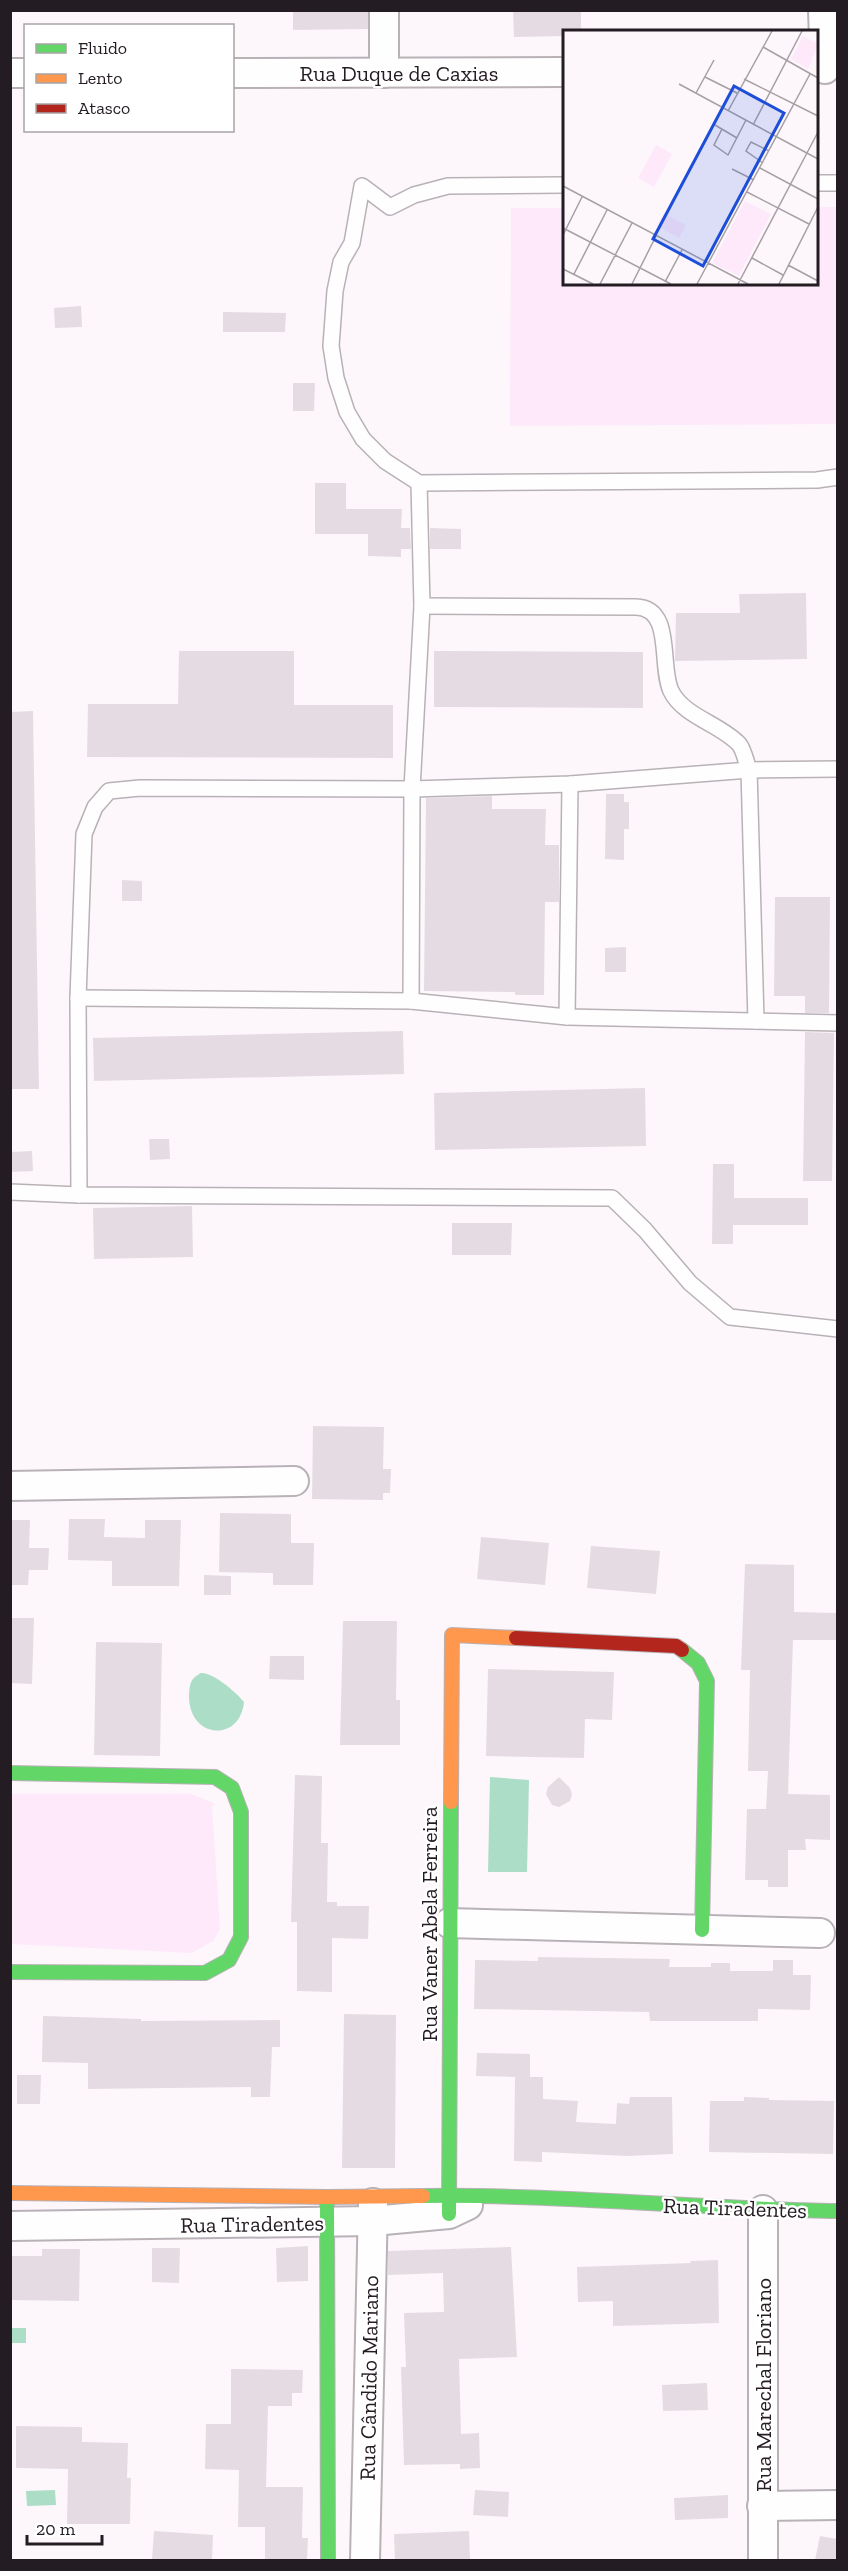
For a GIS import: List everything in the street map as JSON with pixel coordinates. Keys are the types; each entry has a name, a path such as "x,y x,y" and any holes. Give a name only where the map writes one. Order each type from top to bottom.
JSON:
{"street":[{"path":"384,10 384,74"},
{"path":"823,10 826,69"},
{"name":"Rua Duque de Caxias","path":"234,73 563,72"},
{"path":"10,1486 294,1481"},
{"name":"Rua Vaner Abela Ferreira","path":"448,2204 452,1635 676,1646 698,1663 707,1681 702,1930"},
{"path":"10,1773 215,1777 232,1788 241,1812 241,1937 229,1960 205,1972 10,1972"},
{"path":"449,1923 820,1933"},
{"name":"Rua Tiradentes","path":"10,2193 327,2210"},
{"name":"Rua Tiradentes","path":"10,2226 373,2209 448,2204 488,2195 763,2210 837,2211"},
{"name":"Rua Cândido Mariano","path":"365,2560 373,2209"},
{"name":"Rua Cândido Mariano","path":"327,2210 328,2560"},
{"name":"Rua Marechal Floriano","path":"763,2210 763,2560"},
{"path":"762,2506 837,2505"}],"lane":[{"path":"818,183 837,183"},
{"path":"563,185 447,186 414,195 390,207 362,186 352,243 341,262 335,291 331,346 336,378 347,412 363,439 386,461 419,483 817,480 837,477"},
{"path":"411,1001 412,789 422,606 419,483"},
{"path":"422,606 646,607 654,612 661,622 666,681 673,695 741,746 749,770 756,1021"},
{"path":"79,1195 78,998 84,834 94,807 110,791 140,788 412,789 570,783 749,770 837,769"},
{"path":"567,1017 570,783"},
{"path":"78,998 411,1001 567,1017 837,1023"},
{"path":"10,1192 79,1195 612,1198 645,1230 690,1283 730,1317 837,1329"}],"shaded area":[{"path":"818,207 837,207 837,424 510,426 511,208 563,208 563,285 818,285"},
{"path":"201,1673 218,1679 244,1702 234,1724 225,1729 205,1728 197,1721 191,1710 190,1685 193,1679"},
{"path":"490,1777 529,1780 527,1872 488,1872"},
{"path":"11,1794 191,1794 216,1804 212,1806 220,1929 213,1941 192,1953 11,1944"},
{"path":"10,2328 26,2328 26,2343 11,2343"},
{"path":"55,2490 56,2505 27,2506 26,2491"}],"building":[{"path":"293,10 368,10 368,29 293,30"},
{"path":"513,10 581,10 581,30 563,30 563,36 514,37"},
{"path":"81,306 82,327 55,328 54,308"},
{"path":"223,312 286,313 285,332 223,332"},
{"path":"293,383 315,383 314,411 293,411"},
{"path":"315,483 346,483 346,509 402,509 401,528 410,528 411,549 401,549 401,557 368,556 368,534 315,534"},
{"path":"430,528 461,529 461,549 430,549"},
{"path":"806,593 807,659 675,661 676,613 740,613 739,594"},
{"path":"179,651 294,651 294,705 393,705 393,758 87,757 88,704 178,704"},
{"path":"434,651 643,652 643,708 434,707"},
{"path":"33,711 39,1089 10,1089 10,712"},
{"path":"606,794 624,794 624,802 629,802 629,829 624,829 624,860 605,859"},
{"path":"492,796 492,809 546,809 545,845 559,845 559,902 545,902 544,995 515,995 515,992 424,991 426,798"},
{"path":"122,880 142,881 142,901 122,901"},
{"path":"775,897 830,897 829,1013 805,1013 805,996 774,996"},
{"path":"626,947 626,972 605,972 605,948"},
{"path":"403,1031 404,1074 94,1081 93,1038"},
{"path":"805,1032 834,1033 832,1181 803,1181"},
{"path":"645,1088 646,1146 435,1150 434,1093"},
{"path":"149,1139 169,1139 170,1159 150,1160"},
{"path":"32,1151 33,1171 10,1172 10,1152"},
{"path":"713,1164 734,1164 734,1198 808,1198 808,1225 733,1225 733,1244 712,1244"},
{"path":"192,1206 193,1257 94,1259 93,1208"},
{"path":"452,1223 512,1223 511,1255 452,1255"},
{"path":"313,1426 384,1427 383,1469 391,1469 390,1493 383,1493 383,1500 312,1499"},
{"path":"220,1513 291,1514 291,1543 314,1543 313,1585 273,1585 273,1573 219,1572"},
{"path":"69,1519 105,1519 104,1537 145,1538 145,1520 181,1520 179,1586 112,1586 112,1561 68,1560"},
{"path":"10,1520 30,1520 29,1548 49,1548 48,1570 29,1570 28,1585 10,1585"},
{"path":"481,1537 549,1543 545,1585 477,1579"},
{"path":"591,1546 660,1551 656,1594 587,1588"},
{"path":"745,1564 794,1565 794,1612 837,1613 837,1640 793,1640 788,1794 830,1795 830,1840 805,1839 806,1850 788,1850 788,1887 768,1887 768,1880 745,1880 747,1809 766,1809 768,1771 748,1771 750,1670 741,1670"},
{"path":"204,1575 231,1576 231,1595 204,1595"},
{"path":"10,1618 34,1618 32,1684 10,1683"},
{"path":"343,1621 397,1621 396,1700 400,1700 400,1745 340,1745"},
{"path":"96,1642 162,1643 160,1756 94,1755"},
{"path":"270,1656 304,1656 304,1680 269,1679"},
{"path":"488,1669 614,1672 612,1720 585,1719 584,1758 486,1756"},
{"path":"295,1775 322,1776 321,1843 328,1843 327,1902 337,1902 337,1906 369,1906 368,1939 332,1938 332,1992 297,1991 297,1922 291,1922"},
{"path":"559,1777 570,1788 572,1794 570,1801 559,1807 552,1805 546,1794 548,1787"},
{"path":"538,1957 670,1959 669,1967 711,1967 711,1963 730,1963 730,1971 773,1971 773,1960 793,1960 793,1975 811,1975 810,2010 758,2009 758,2021 650,2021 649,2012 474,2009 475,1960 538,1961"},
{"path":"344,2014 396,2015 395,2168 342,2168"},
{"path":"43,2016 141,2019 141,2021 280,2020 280,2047 272,2047 270,2097 251,2097 251,2087 88,2089 88,2063 42,2062"},
{"path":"477,2053 530,2054 530,2077 543,2077 543,2099 578,2101 576,2122 616,2124 617,2103 629,2104 630,2097 672,2097 673,2154 627,2156 542,2152 542,2162 514,2161 515,2077 476,2076"},
{"path":"17,2075 41,2075 40,2104 17,2104"},
{"path":"744,2097 769,2098 769,2100 834,2101 833,2154 709,2152 710,2101 744,2101"},
{"path":"308,2246 308,2281 277,2282 276,2248"},
{"path":"511,2247 517,2357 459,2359 461,2434 479,2433 480,2468 460,2469 460,2464 404,2465 401,2367 406,2367 404,2313 444,2312 443,2273 388,2275 388,2251"},
{"path":"152,2248 180,2248 179,2283 152,2282"},
{"path":"42,2249 80,2249 79,2301 10,2300 10,2256 42,2256"},
{"path":"718,2260 719,2323 613,2326 613,2301 578,2302 577,2267"},
{"path":"231,2369 303,2370 302,2393 292,2393 292,2406 268,2406 266,2487 303,2487 302,2538 308,2538 307,2560 265,2560 265,2527 238,2527 239,2470 205,2469 206,2424 231,2424"},
{"path":"707,2383 708,2410 663,2411 662,2385"},
{"path":"16,2426 82,2427 82,2442 128,2443 127,2478 131,2478 130,2524 67,2524 68,2469 16,2468"},
{"path":"475,2490 509,2492 508,2517 473,2515"},
{"path":"728,2495 728,2518 675,2520 674,2498"},
{"path":"154,2531 213,2535 212,2560 152,2560"},
{"path":"469,2531 470,2560 395,2560 394,2534"},
{"path":"820,2536 837,2539 837,2560 815,2560"}],"traffic: fast":[{"path":"682,1650 698,1663 707,1681 702,1930"},
{"path":"10,1773 215,1777 232,1788 241,1812 241,1937 229,1960 205,1973 10,1972"},
{"path":"449,2214 451,1802"},
{"path":"423,2196 527,2197 838,2211"},
{"path":"327,2197 328,2560"}],"traffic: slow":[{"path":"451,1802 452,1635 516,1638"},
{"path":"10,2193 423,2196"}],"traffic: jam":[{"path":"516,1638 676,1646 682,1650"}]}
